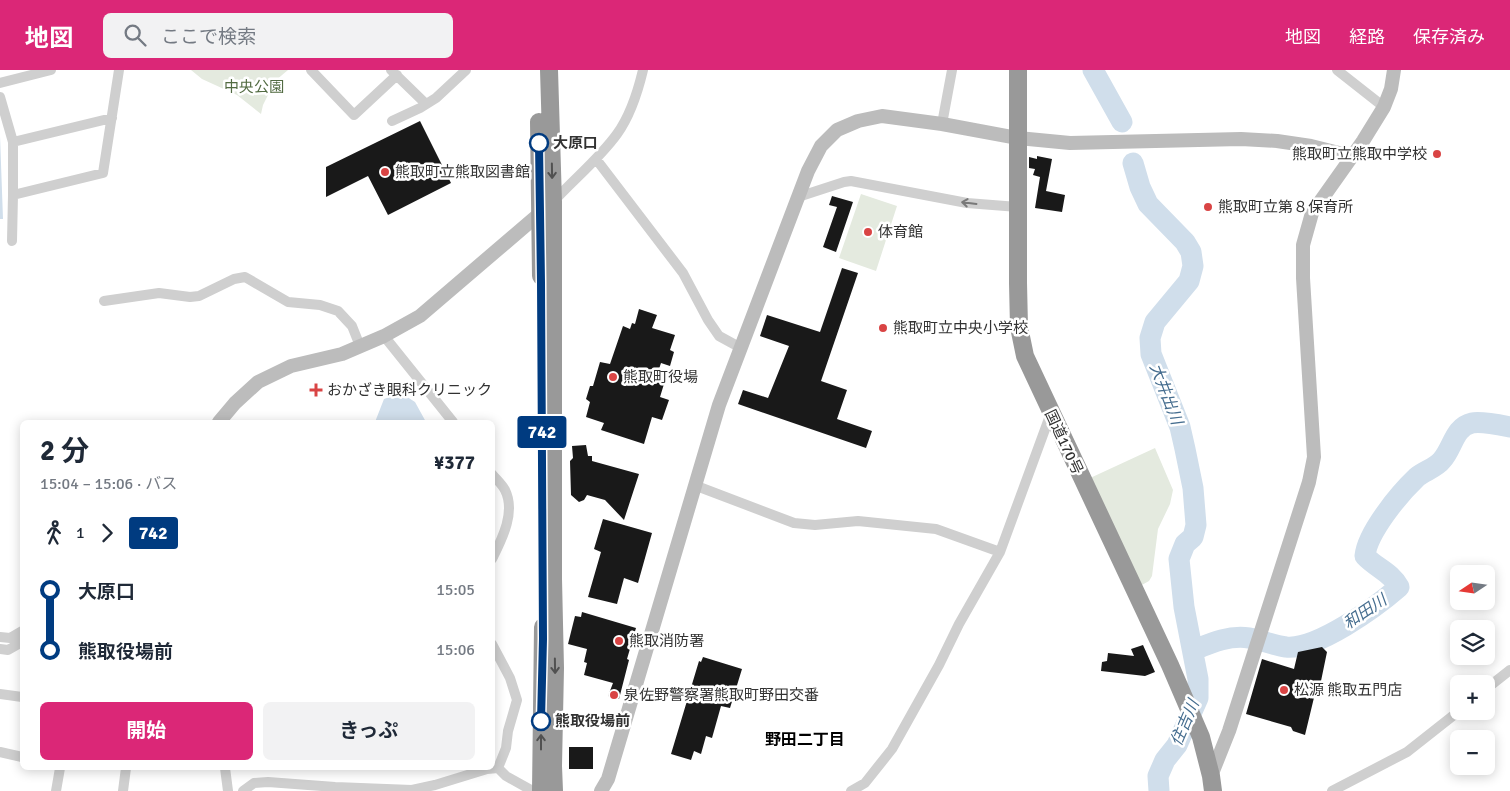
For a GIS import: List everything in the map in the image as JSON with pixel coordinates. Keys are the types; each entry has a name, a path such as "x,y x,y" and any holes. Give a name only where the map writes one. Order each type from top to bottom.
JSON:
{"highway":[{"path":"539,70 546,208 555,668 554,791"},
{"path":"541,791 543,629 541,282 546,208 549,70"},
{"name":"国道170号","path":"1018,70 1018,311 1024,356 1170,665 1180,693 1201,737 1212,783"}],"street":[{"path":"0,83 51,70"},
{"path":"13,195 103,173 119,70"},
{"path":"311,70 354,115 394,73 426,104"},
{"path":"392,121 436,98 466,70"},
{"path":"221,420 235,403 258,382 291,366 342,354 384,336 420,316 546,208 596,158 618,133 631,106 644,70"},
{"path":"942,124 952,70"},
{"path":"1337,70 1384,107"},
{"path":"1212,783 1309,482 1314,457 1303,278 1303,245 1312,213 1384,107 1391,89 1394,70"},
{"path":"0,97 13,142 12,242"},
{"path":"601,791 608,779 694,485 720,403 808,171 821,146 837,130 858,121 882,116 942,124 1018,138 1070,143 1277,140 1352,156"},
{"path":"13,142 112,118"},
{"path":"596,158 683,273 708,320 719,336 741,348"},
{"path":"798,197 851,181 967,203 1018,207"},
{"path":"104,301 159,293 190,297 199,296 234,279 245,278 288,302 320,305 338,312 352,326 360,346"},
{"path":"384,336 451,420"},
{"path":"850,791 865,783 892,749 1000,552 1051,413"},
{"path":"495,478 505,490 509,508 504,532 495,552"},
{"path":"694,485 794,523 815,525 858,521 936,529 1000,552"},
{"path":"0,637 10,638 20,632"},
{"path":"0,649 8,650 20,643"},
{"path":"495,650 510,678 517,700 508,731 506,748 498,768"},
{"path":"1495,682 1510,670"},
{"path":"0,694 20,697"},
{"path":"1332,791 1407,752 1450,718"},
{"path":"0,752 20,756"},
{"path":"498,768 506,776 532,791"},
{"path":"56,791 60,770"},
{"path":"123,791 126,770"},
{"path":"225,770 228,791"},
{"path":"243,791 254,783 268,782 344,788 412,790 484,770"}],"green space":[{"name":"中央公園","path":"191,70 288,70 275,81 263,105 261,114 237,95 202,79"},
{"name":"体育館","path":"861,194 897,206 876,271 839,258"},
{"path":"1155,448 1173,490 1170,504 1158,529 1152,576 1149,581 1140,586 1088,479"}],"water":[{"path":"0,136 3,219 0,219"},
{"path":"401,393 415,402 425,420 376,420 384,399"}],"building":[{"name":"熊取町立熊取図書館","path":"420,121 451,183 388,215 368,176 326,197 326,167"},
{"path":"1037,156 1052,159 1046,191 1065,195 1062,212 1035,208 1040,177 1033,175 1035,169 1029,168 1029,157 1037,159"},
{"path":"832,196 853,202 836,252 823,247 837,207 829,205"},
{"path":"842,268 858,273 821,381 847,390 837,419 872,431 866,448 738,404 743,390 768,398 789,346 760,336 767,315 820,332"},
{"name":"熊取町役場","path":"639,309 657,315 652,328 675,335 670,350 674,352 670,366 661,363 655,381 664,384 660,397 669,400 662,420 652,417 644,444 601,430 604,423 586,417 590,402 586,399 590,386 593,386 600,362 610,364 623,326 630,329 632,323 635,324"},
{"path":"586,445 588,456 592,456 592,461 639,474 624,520 605,500 587,495 584,500 579,502 571,495 570,461 573,458 572,446"},
{"path":"603,519 652,533 638,583 624,578 617,604 588,597 601,552 594,549"},
{"path":"582,612 636,628 627,659 629,660 619,699 608,696 613,683 584,675 587,663 584,662 587,649 568,644 575,616 581,617"},
{"path":"1143,645 1155,672 1145,676 1101,671 1102,662 1107,661 1108,653 1134,656 1131,649"},
{"name":"松源 熊取五門店","path":"1322,647 1327,652 1321,681 1318,681 1305,735 1293,731 1291,727 1246,714 1262,659 1294,669 1298,652"},
{"path":"703,657 742,669 730,708 721,706 712,738 706,736 701,754 694,751 691,760 671,754 699,661 701,662"},
{"path":"569,747 593,747 593,769 569,769"}],"waterway":[{"name":"大井出川","path":"1093,70 1122,122"},
{"name":"大井出川","path":"1133,163 1140,187 1148,204 1185,242 1191,252 1193,266 1189,281 1155,322 1150,338 1151,354 1180,427 1193,488 1196,525 1193,537 1185,544 1179,559 1184,607 1198,679 1198,698 1177,745 1165,760 1158,776 1159,791"},
{"name":"和田川","path":"1194,650 1220,640 1242,637 1286,647 1299,646 1329,635 1361,616 1399,587 1388,574 1365,556 1371,536 1385,514 1417,477 1439,463 1446,455 1457,433 1466,425 1480,422 1510,427"}],"bus line":[{"name":"742","path":"539,143 543,639 541,721"}],"place":[{"name":"大原口","path":"539,143"},
{"name":"熊取町立熊取中学校","path":"1437,154"},
{"name":"熊取町立熊取図書館","path":"385,172"},
{"name":"熊取町立第８保育所","path":"1208,207"},
{"name":"体育館","path":"868,232"},
{"name":"熊取町立中央小学校","path":"883,328"},
{"name":"熊取町役場","path":"613,377"},
{"name":"おかざき眼科クリニック","path":"316,390"},
{"name":"熊取消防署","path":"619,641"},
{"name":"松源 熊取五門店","path":"1284,690"},
{"name":"泉佐野警察署熊取町野田交番","path":"614,695"},
{"name":"熊取役場前","path":"541,721"}],"district":[{"name":"野田二丁目","path":"805,740"}],"water label":[{"name":"住吉川","path":"1185,723"}]}
